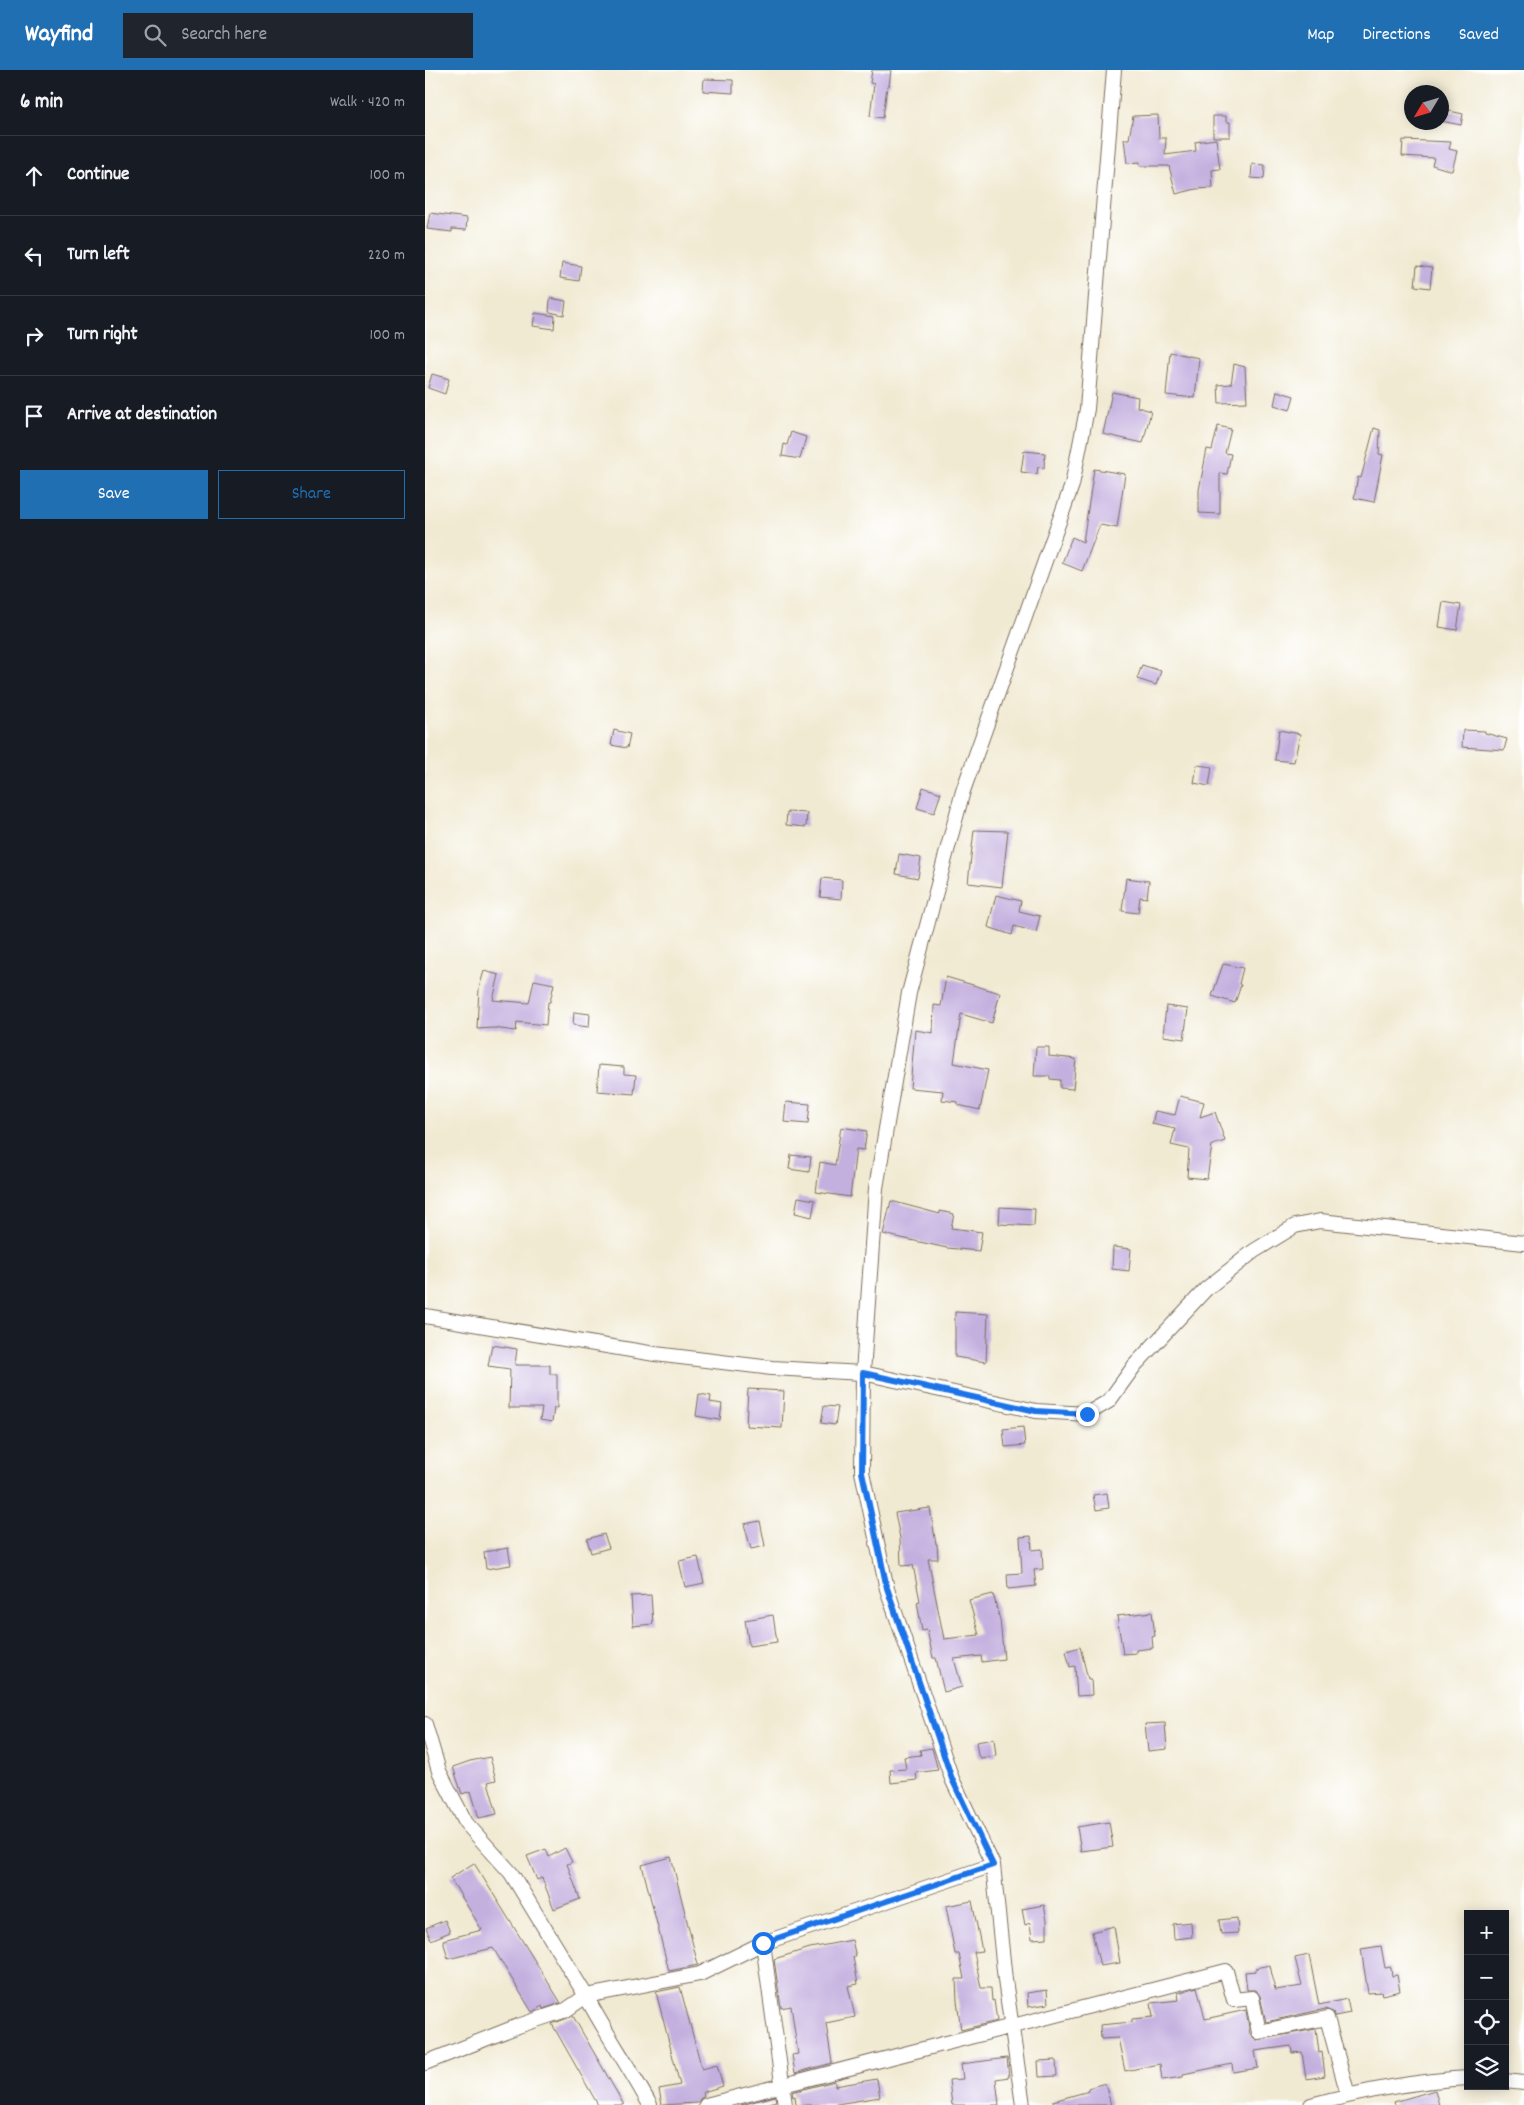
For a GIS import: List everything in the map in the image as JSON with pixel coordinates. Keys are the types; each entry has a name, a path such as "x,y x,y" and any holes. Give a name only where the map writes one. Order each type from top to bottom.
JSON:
{"street":[{"path":"1023,2105 1005,1980 993,1865 952,1779 887,1588 862,1472 863,1373 877,1188 909,993 963,791 1072,485 1087,409 1114,70"},
{"path":"425,1316 655,1354 773,1368 863,1373 1036,1411 1087,1414 1109,1401 1135,1365 1206,1288 1254,1251 1295,1226 1320,1221 1524,1243"},
{"path":"425,1724 439,1771 466,1823 511,1873 586,1996 599,2021 629,2067 650,2105"},
{"path":"425,2063 518,2026 565,2010 586,1996 700,1974 763,1943 993,1865"},
{"path":"763,1943 785,2105"},
{"path":"706,2105 781,2084 1226,1971 1234,2000 1252,1998 1259,2032 1327,2018 1348,2095"},
{"path":"1311,2105 1348,2095 1430,2080 1464,2078"},
{"path":"1509,2081 1524,2083"}],"building":[{"path":"872,70 891,70 883,118 870,116 874,84 870,83"},
{"path":"704,79 733,80 733,93 703,91"},
{"path":"1449,111 1463,114 1461,125 1449,123"},
{"path":"1158,115 1159,138 1166,138 1165,155 1196,151 1195,142 1216,139 1220,169 1212,170 1213,188 1196,189 1176,194 1169,166 1140,166 1140,162 1127,163 1124,139 1129,139 1133,116"},
{"path":"1213,116 1226,116 1226,122 1230,122 1230,137 1213,137"},
{"path":"1403,140 1451,142 1449,149 1457,151 1452,171 1432,165 1434,158 1402,156"},
{"path":"1252,164 1265,165 1264,179 1251,178"},
{"path":"430,213 467,218 466,230 452,229 452,232 427,229"},
{"path":"562,263 581,266 579,281 560,278"},
{"path":"1417,266 1432,268 1430,288 1415,286"},
{"path":"550,298 566,301 564,315 549,312"},
{"path":"535,313 555,316 554,329 533,326"},
{"path":"1170,352 1199,358 1195,398 1166,395"},
{"path":"1234,364 1245,367 1247,402 1219,403 1218,385 1231,384"},
{"path":"432,374 449,379 445,394 428,388"},
{"path":"1277,391 1294,396 1290,410 1274,405"},
{"path":"1112,392 1138,397 1137,407 1151,411 1143,443 1103,434"},
{"path":"1218,426 1231,429 1225,453 1231,454 1227,474 1220,473 1220,514 1199,513 1199,490 1207,449 1212,450"},
{"path":"1374,428 1380,430 1379,454 1383,455 1374,502 1354,498 1358,477 1361,478"},
{"path":"791,432 806,437 800,459 782,456 784,444 787,445"},
{"path":"1024,451 1045,453 1044,468 1038,467 1037,474 1021,472"},
{"path":"1094,469 1125,474 1117,528 1100,525 1082,571 1062,563 1072,537 1083,542"},
{"path":"1443,602 1461,605 1457,630 1439,627"},
{"path":"1142,665 1161,671 1156,685 1137,679"},
{"path":"614,730 630,734 627,748 611,745"},
{"path":"1279,730 1300,734 1294,762 1275,760"},
{"path":"1463,730 1485,731 1485,733 1507,739 1504,750 1462,747"},
{"path":"1197,765 1212,767 1209,786 1194,783"},
{"path":"923,787 941,793 934,813 917,808"},
{"path":"787,812 807,813 806,827 786,825"},
{"path":"974,830 1008,831 1002,887 968,883"},
{"path":"899,854 921,858 918,878 896,874"},
{"path":"822,878 842,880 841,899 820,897"},
{"path":"1126,878 1149,881 1147,898 1140,897 1138,913 1122,911"},
{"path":"996,895 1021,901 1019,911 1040,916 1036,932 1014,926 1012,935 988,927"},
{"path":"1223,964 1243,968 1239,984 1241,985 1235,1003 1212,996"},
{"path":"484,971 499,975 493,1000 529,1003 534,980 554,984 550,1002 548,1002 546,1025 517,1022 516,1031 493,1028 477,1029 479,988"},
{"path":"946,977 1000,993 992,1023 961,1014 954,1063 988,1070 980,1110 958,1105 958,1102 942,1100 943,1091 910,1088 915,1030 933,1033 934,1005 941,1006"},
{"path":"1166,1006 1188,1009 1184,1039 1163,1036"},
{"path":"574,1012 590,1014 589,1027 573,1025"},
{"path":"1036,1047 1049,1047 1049,1056 1076,1059 1073,1089 1060,1088 1060,1080 1050,1079 1050,1076 1034,1076"},
{"path":"599,1065 624,1067 624,1074 636,1075 634,1094 597,1091"},
{"path":"1180,1096 1204,1102 1200,1117 1215,1112 1225,1141 1212,1145 1207,1179 1187,1177 1189,1149 1171,1145 1175,1129 1152,1124 1155,1111 1175,1115"},
{"path":"786,1102 810,1104 808,1124 784,1122"},
{"path":"841,1127 867,1131 864,1150 856,1149 850,1197 816,1192 820,1162 835,1165"},
{"path":"791,1155 811,1157 809,1172 789,1169"},
{"path":"798,1197 815,1200 812,1217 795,1213"},
{"path":"891,1201 940,1214 940,1211 954,1214 951,1228 982,1232 979,1251 947,1248 883,1234"},
{"path":"1000,1207 1035,1209 1034,1226 999,1224"},
{"path":"1113,1247 1131,1249 1129,1271 1112,1269"},
{"path":"955,1312 988,1314 986,1362 955,1357"},
{"path":"492,1345 517,1349 515,1365 550,1365 550,1374 557,1374 557,1408 554,1408 552,1422 540,1420 542,1408 509,1408 510,1369 488,1366"},
{"path":"748,1389 784,1391 782,1428 746,1426"},
{"path":"699,1394 711,1396 710,1402 722,1404 720,1420 696,1416"},
{"path":"824,1406 838,1407 835,1425 821,1423"},
{"path":"1023,1427 1025,1445 1005,1447 1003,1429"},
{"path":"1107,1493 1109,1508 1096,1510 1093,1495"},
{"path":"930,1508 938,1559 928,1559 944,1639 979,1635 969,1600 993,1594 1000,1620 1004,1659 982,1662 981,1656 954,1659 962,1687 944,1692 936,1658 933,1658 927,1630 922,1631 917,1602 920,1601 913,1565 901,1566 900,1538 895,1513"},
{"path":"760,1521 765,1546 751,1549 744,1524"},
{"path":"604,1534 609,1548 591,1553 587,1539"},
{"path":"1031,1536 1032,1550 1042,1549 1043,1569 1034,1570 1036,1586 1008,1589 1007,1574 1022,1573 1020,1537"},
{"path":"508,1548 511,1565 486,1569 484,1552"},
{"path":"698,1557 704,1583 685,1587 679,1561"},
{"path":"651,1595 653,1624 633,1626 631,1596"},
{"path":"1152,1612 1155,1636 1152,1637 1153,1648 1136,1650 1136,1653 1123,1654 1117,1616"},
{"path":"773,1615 777,1642 749,1646 745,1620"},
{"path":"1080,1647 1088,1679 1091,1679 1092,1695 1077,1696 1075,1666 1070,1667 1066,1651"},
{"path":"1165,1723 1167,1749 1148,1751 1145,1724"},
{"path":"994,1739 996,1756 980,1758 976,1742"},
{"path":"932,1748 938,1770 916,1773 917,1780 891,1783 890,1770 906,1769 904,1757 921,1755 920,1750"},
{"path":"490,1757 496,1780 488,1782 497,1814 479,1818 471,1791 462,1794 453,1767"},
{"path":"1109,1822 1113,1847 1081,1851 1077,1827"},
{"path":"565,1848 572,1862 567,1864 580,1899 554,1909 542,1878 537,1880 527,1856 546,1849 549,1857"},
{"path":"671,1857 698,1965 669,1971 642,1865"},
{"path":"474,1863 561,2003 543,2009 542,2006 532,2012 493,1948 448,1959 443,1940 482,1930 450,1878"},
{"path":"972,1901 982,1951 974,1952 981,1988 991,1988 997,2021 961,2030 956,1979 964,1979 959,1954 955,1954 946,1906"},
{"path":"1044,1905 1047,1920 1047,1938 1032,1939 1030,1923 1025,1925 1022,1909"},
{"path":"1237,1918 1238,1933 1221,1934 1219,1920"},
{"path":"445,1920 450,1932 431,1940 426,1928"},
{"path":"1191,1922 1192,1937 1174,1939 1173,1924"},
{"path":"1114,1926 1120,1963 1100,1966 1092,1932"},
{"path":"852,1940 856,1957 853,1957 858,1984 848,1986 855,2017 826,2023 832,2063 795,2073 792,2055 798,2054 791,2006 781,2008 774,1959 810,1948"},
{"path":"1381,1946 1385,1968 1391,1967 1392,1976 1397,1975 1400,1991 1382,1995 1381,1992 1368,1993 1361,1949"},
{"path":"1309,1955 1319,2005 1347,1999 1350,2013 1335,2016 1333,2012 1325,2009 1266,2022 1260,1996 1256,1990 1247,1990 1245,1972 1256,1971 1256,1968 1270,1965 1275,1990 1302,1986 1295,1958"},
{"path":"680,1987 702,2069 717,2065 723,2086 703,2092 704,2096 697,2103 662,2105 659,2089 680,2085 656,1992"},
{"path":"1197,1987 1205,2019 1246,2010 1250,2034 1256,2040 1316,2029 1319,2053 1322,2052 1325,2076 1306,2079 1302,2052 1292,2053 1291,2046 1255,2051 1258,2068 1233,2072 1232,2064 1183,2074 1183,2077 1162,2080 1160,2064 1125,2071 1118,2038 1101,2039 1100,2025 1132,2022 1132,2019 1153,2017 1151,2003 1179,2000 1178,1993"},
{"path":"1047,1990 1048,2004 1028,2007 1027,1993"},
{"path":"573,2016 624,2105 598,2105 552,2024"},
{"path":"1007,2058 1009,2077 996,2079 999,2105 952,2105 949,2080 963,2079 961,2064"},
{"path":"1056,2060 1057,2076 1039,2077 1038,2061"},
{"path":"877,2079 880,2097 831,2105 796,2105 795,2096 793,2097 792,2092 835,2081 835,2086"},
{"path":"1105,2083 1111,2105 1054,2105 1053,2101 1089,2091 1088,2088"},
{"path":"1435,2090 1439,2105 1395,2105 1394,2102"},
{"path":"775,2096 776,2101 762,2105 741,2105"}],"route":[{"path":"763,1943 993,1865 952,1779 887,1588 862,1472 863,1373 1036,1411 1087,1414"}]}
